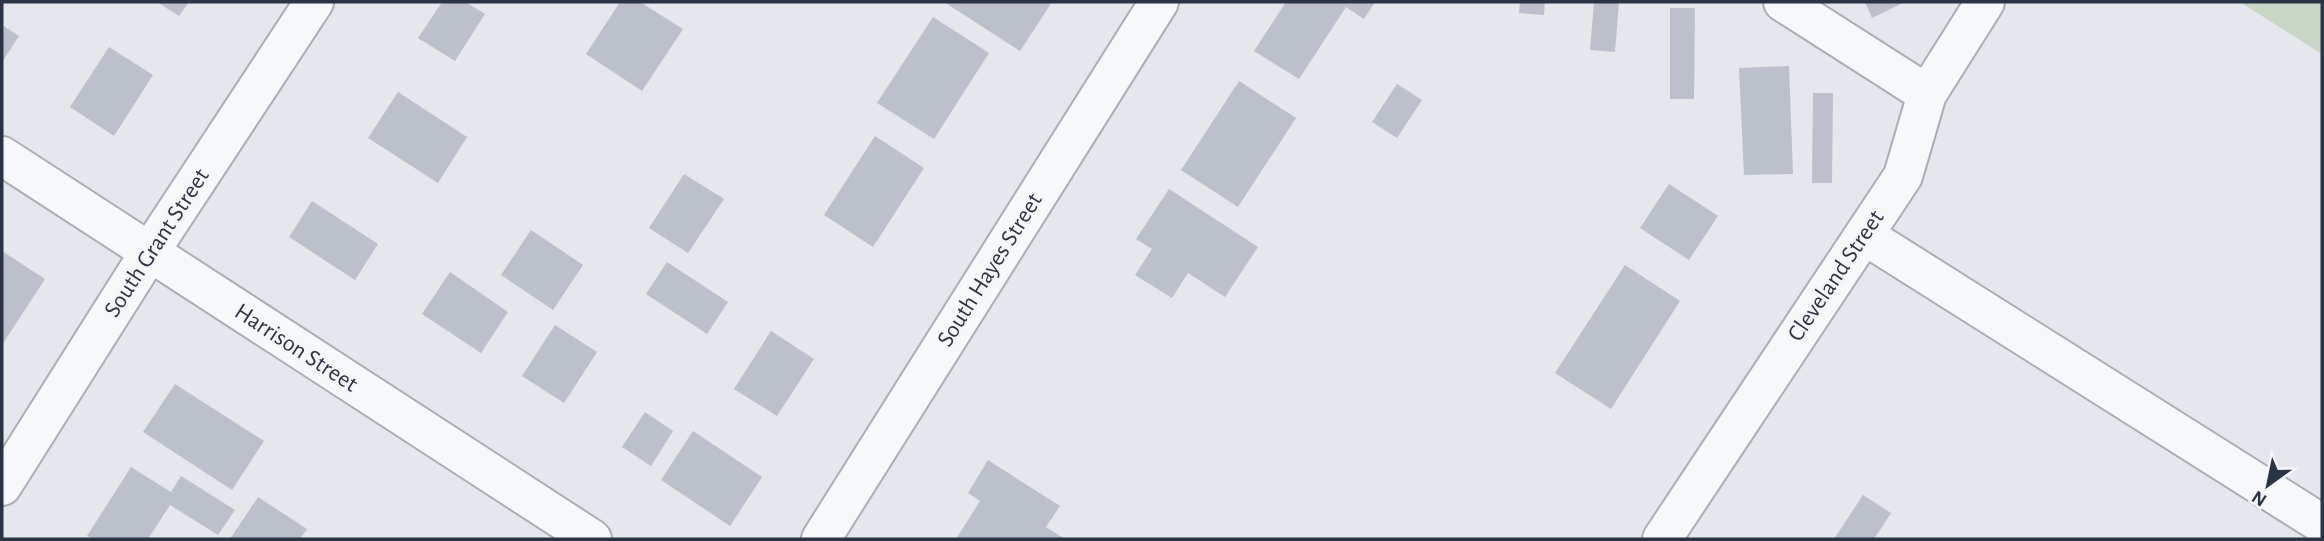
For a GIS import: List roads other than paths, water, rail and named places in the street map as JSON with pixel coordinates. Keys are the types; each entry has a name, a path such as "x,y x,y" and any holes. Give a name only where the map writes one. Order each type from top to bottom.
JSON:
{"street":[{"name":"South Grant Street","path":"2,486 149,253 314,2"},
{"name":"South Hayes Street","path":"821,539 1159,2"},
{"path":"1783,2 1927,94"},
{"name":"Cleveland Street","path":"1662,539 1903,176 1927,94 1985,2"},
{"name":"Harrison Street","path":"2,156 592,539"},
{"path":"1864,234 2322,524"}]}
